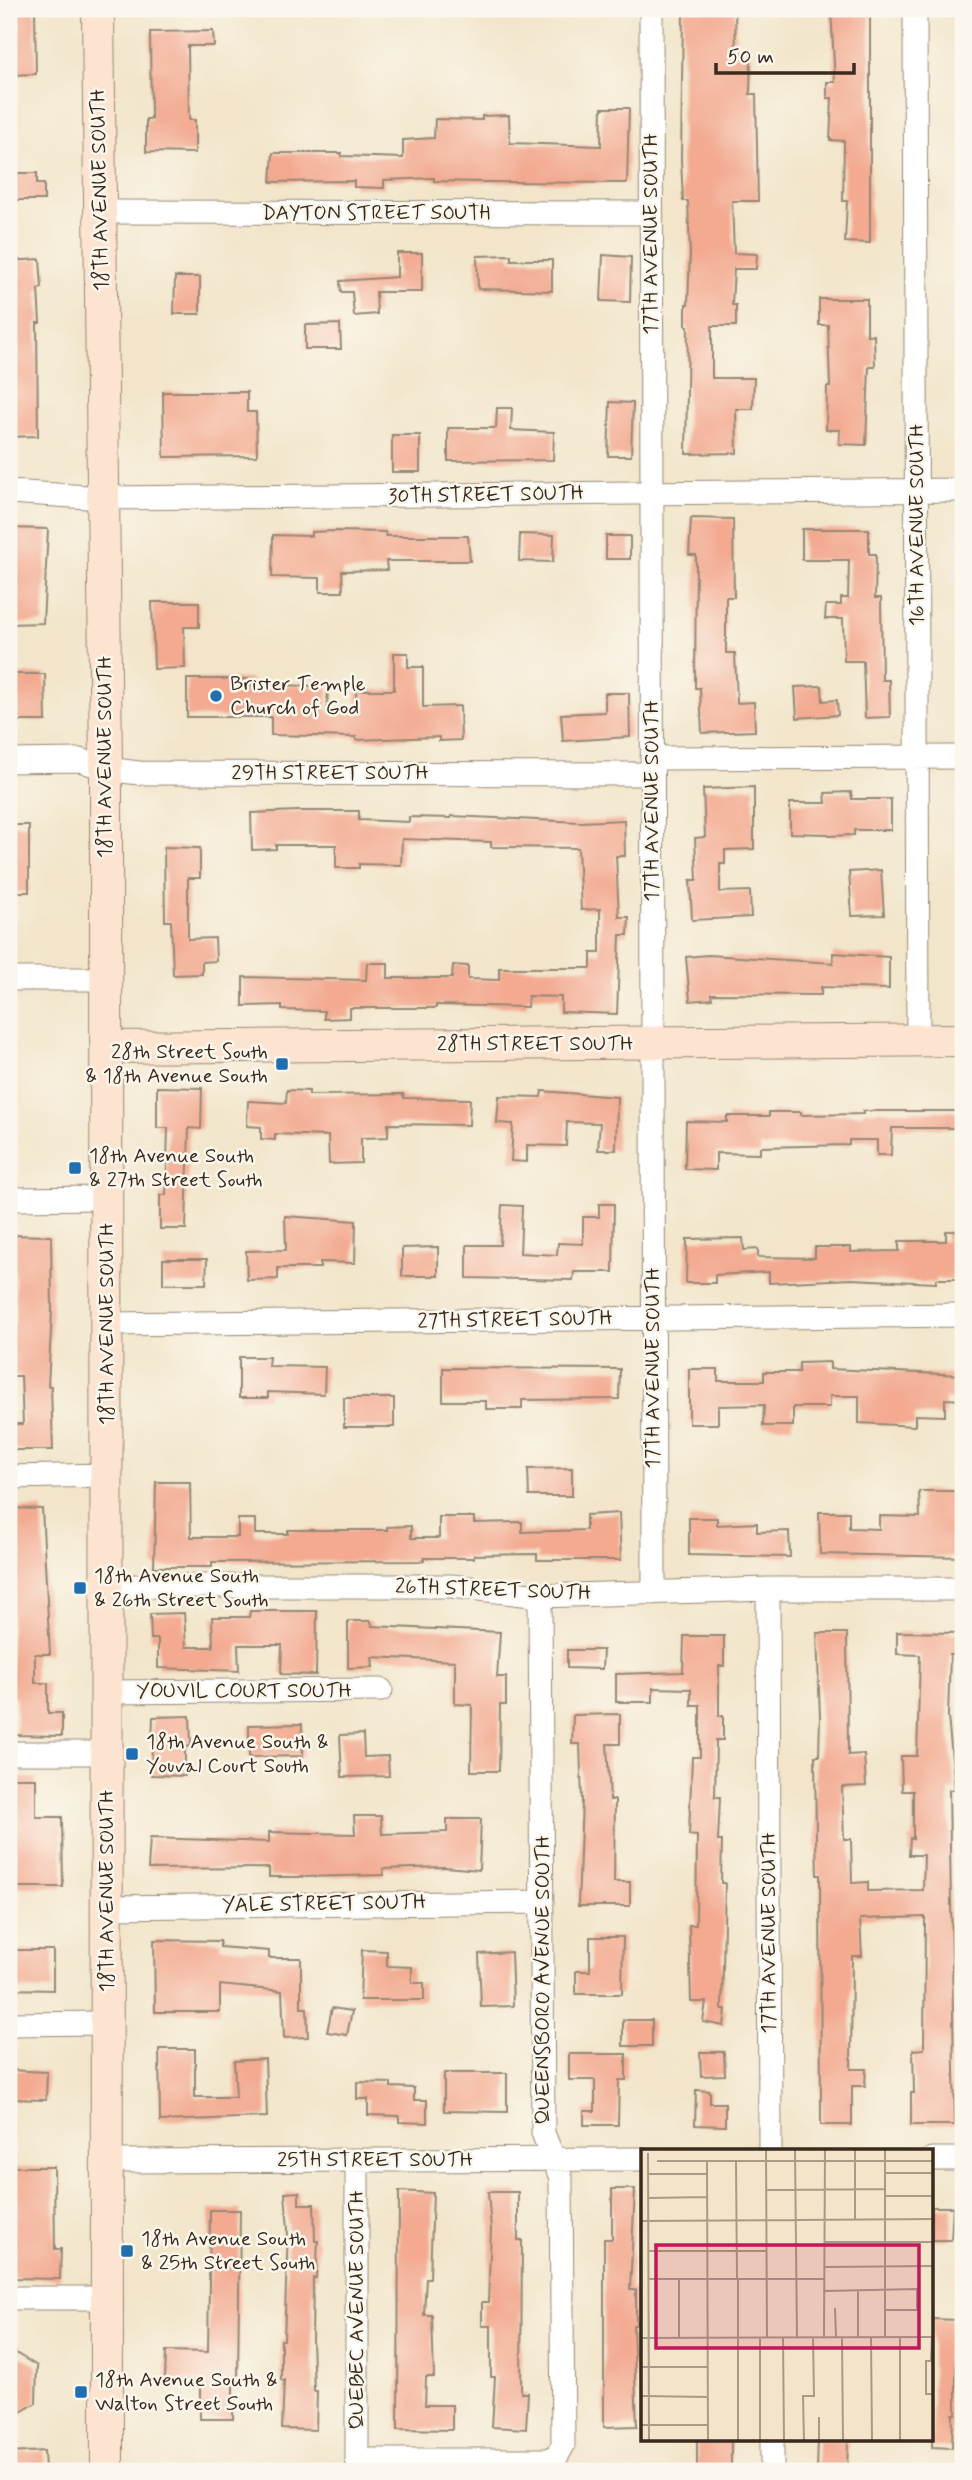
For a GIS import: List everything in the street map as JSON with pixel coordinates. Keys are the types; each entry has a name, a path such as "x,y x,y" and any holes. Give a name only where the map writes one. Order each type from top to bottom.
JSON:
{"street":[{"name":"18TH AVENUE SOUTH","path":"98,9 106,769 107,2471"},
{"name":"17TH AVENUE SOUTH","path":"651,9 654,1593"},
{"name":"16TH AVENUE SOUTH","path":"915,9 918,1041"},
{"name":"DAYTON STREET SOUTH","path":"100,212 651,213"},
{"name":"30TH STREET SOUTH","path":"9,492 103,498 963,490"},
{"name":"29TH STREET SOUTH","path":"9,761 80,760 106,769 139,773 652,766 963,757"},
{"path":"9,979 106,979"},
{"name":"28TH STREET SOUTH","path":"107,1047 963,1040"},
{"path":"9,1199 107,1198"},
{"name":"27TH STREET SOUTH","path":"108,1324 963,1315"},
{"path":"9,1477 107,1475"},
{"name":"26TH STREET SOUTH","path":"106,1586 451,1587 540,1596 768,1589 963,1589"},
{"name":"17TH AVENUE SOUTH","path":"768,1589 770,2149"},
{"name":"QUEENSBORO AVENUE SOUTH","path":"357,2460 548,2460 557,2456 563,2445 561,2178 543,2133 540,1596"},
{"name":"YOUVIL COURT SOUTH","path":"106,1692 381,1690"},
{"path":"9,1753 107,1753"},
{"name":"YALE STREET SOUTH","path":"106,1907 542,1902"},
{"path":"9,2024 106,2023"},
{"path":"934,2159 963,2159"},
{"name":"QUEBEC AVENUE SOUTH","path":"357,2160 357,2460"},
{"name":"25TH STREET SOUTH","path":"107,2161 641,2160"},
{"path":"9,2298 107,2298"},
{"path":"772,2442 772,2471"}],"building":[{"path":"9,9 35,9 36,74 9,75"},
{"path":"683,9 735,9 736,53 751,53 750,94 756,94 758,201 732,201 734,253 757,254 756,269 734,269 732,305 736,305 736,326 712,326 712,378 754,378 753,409 736,409 737,453 686,454 686,304 690,253 688,201 683,201 681,160"},
{"path":"831,9 870,9 870,243 845,242 847,201 843,201 844,141 830,140 832,98 827,98 827,82 835,82"},
{"path":"213,31 214,46 188,46 189,120 195,120 195,153 146,152 146,119 151,119 150,32"},
{"path":"602,108 629,108 627,183 434,181 434,178 384,180 384,188 354,187 354,181 271,182 273,153 341,153 341,156 403,158 403,140 434,138 435,119 482,120 482,116 509,115 510,143 601,146"},
{"path":"9,173 37,173 37,184 44,184 44,200 9,200"},
{"path":"397,253 422,253 422,292 376,292 377,314 354,316 352,292 341,292 340,281 397,277"},
{"path":"511,255 511,260 552,260 552,291 478,289 477,256"},
{"path":"603,255 631,257 630,302 601,301"},
{"path":"40,259 42,288 38,289 40,323 37,323 38,436 9,437 9,261"},
{"path":"175,277 200,277 200,314 174,314"},
{"path":"819,299 867,299 867,335 874,335 875,367 869,367 866,445 839,444 840,430 826,430 827,387 830,387 828,325 819,325"},
{"path":"340,324 341,349 305,349 305,325"},
{"path":"163,392 247,392 247,412 256,412 257,456 164,457"},
{"path":"610,402 633,403 631,456 608,456"},
{"path":"497,408 512,408 511,430 554,432 553,460 448,461 448,428 496,428"},
{"path":"392,435 420,435 420,472 392,472"},
{"path":"691,518 733,519 734,597 726,597 726,653 735,653 737,703 754,702 755,731 702,733 700,688 695,688 696,555 689,555"},
{"path":"9,528 48,529 43,623 9,624"},
{"path":"802,529 869,529 869,554 876,554 875,598 881,598 882,680 889,680 890,717 865,718 863,661 844,661 843,619 825,619 826,605 841,605 841,598 848,598 849,560 802,560"},
{"path":"311,532 385,532 386,536 468,536 470,561 386,561 387,570 342,571 343,592 320,592 320,578 272,577 273,535 311,536"},
{"path":"520,534 554,535 553,562 519,561"},
{"path":"606,536 630,536 630,559 606,559"},
{"path":"152,602 199,602 199,627 184,627 185,668 154,669"},
{"path":"394,653 408,653 408,667 423,667 423,707 460,706 461,740 439,741 439,737 356,740 356,737 271,735 271,717 187,717 187,679 251,679 251,685 328,686 327,711 356,711 356,690 394,690"},
{"path":"9,674 45,674 46,721 9,721"},
{"path":"822,686 823,701 837,700 838,715 797,718 795,687"},
{"path":"605,693 629,693 630,737 563,741 561,714 605,712"},
{"path":"754,787 754,849 725,850 725,864 720,864 720,892 750,891 751,917 692,920 690,880 697,880 695,838 705,837 703,789"},
{"path":"851,792 852,799 891,799 891,830 854,830 854,835 828,836 790,833 790,803 826,803 825,793"},
{"path":"359,811 359,820 409,822 409,817 451,816 580,822 624,820 625,856 616,856 619,917 629,917 628,935 620,935 617,1014 561,1012 561,997 528,996 527,1007 436,1005 436,1008 350,1008 350,1018 324,1019 324,1011 282,1010 282,1005 243,1006 243,977 366,980 367,963 388,963 388,978 452,978 453,965 468,966 468,979 499,980 499,968 591,968 591,953 600,953 600,909 581,910 578,848 491,847 491,842 402,839 401,865 359,864 359,868 336,868 336,845 276,845 276,849 252,850 251,813"},
{"path":"9,825 29,825 29,892 9,892"},
{"path":"164,847 200,848 200,878 188,878 188,939 215,938 216,961 202,962 202,974 173,975 171,921 165,921"},
{"path":"881,870 884,915 852,916 849,872"},
{"path":"833,953 889,957 889,989 821,987 821,995 711,994 712,999 690,1001 686,957 708,955 833,963"},
{"path":"157,1087 202,1088 201,1129 189,1128 186,1229 160,1229 160,1195 166,1195 168,1128 157,1128"},
{"path":"287,1090 309,1091 309,1095 403,1094 404,1098 470,1099 469,1125 388,1124 388,1137 361,1138 361,1163 329,1164 328,1136 275,1134 275,1140 261,1139 261,1127 247,1126 248,1101 286,1103"},
{"path":"542,1091 617,1097 616,1150 598,1150 600,1123 567,1122 566,1146 527,1145 527,1162 511,1161 513,1124 497,1123 499,1096 541,1097"},
{"path":"863,1111 963,1111 963,1128 892,1128 891,1155 877,1155 877,1140 849,1140 849,1145 760,1147 760,1154 716,1153 716,1170 685,1169 686,1121 727,1122 727,1116 769,1116 769,1112 801,1112 801,1115 863,1114"},
{"path":"599,1204 614,1204 613,1272 574,1272 573,1280 467,1278 467,1245 500,1245 502,1205 522,1206 520,1253 557,1255 558,1243 583,1244 583,1217 599,1217"},
{"path":"285,1216 356,1221 355,1263 320,1262 320,1268 278,1268 278,1279 247,1280 246,1251 286,1250"},
{"path":"946,1231 963,1231 963,1279 936,1279 936,1283 851,1279 769,1283 769,1272 715,1275 715,1283 686,1283 687,1239 743,1238 744,1250 758,1249 758,1257 815,1258 815,1247 851,1247 851,1252 899,1251 899,1241 946,1241"},
{"path":"9,1235 51,1236 52,1311 48,1386 51,1386 53,1450 9,1450 9,1424 23,1424 21,1376 9,1376 9,1323 15,1324 15,1263 9,1263"},
{"path":"438,1247 438,1276 402,1276 402,1248"},
{"path":"163,1259 207,1259 206,1284 163,1284"},
{"path":"239,1357 269,1357 268,1366 325,1367 324,1394 268,1392 268,1398 239,1398"},
{"path":"830,1362 830,1369 963,1375 963,1400 945,1399 945,1416 915,1415 915,1426 859,1423 859,1396 830,1396 830,1407 793,1407 793,1426 763,1426 764,1405 718,1406 718,1424 689,1424 689,1369 718,1369 718,1381 764,1381 764,1372 799,1372 799,1363"},
{"path":"443,1368 620,1369 619,1399 522,1400 522,1409 486,1409 486,1401 443,1401"},
{"path":"344,1398 394,1398 394,1427 344,1427"},
{"path":"572,1468 572,1496 529,1496 528,1469"},
{"path":"156,1482 190,1482 191,1537 238,1537 238,1519 255,1519 255,1534 288,1534 288,1530 387,1530 387,1527 411,1526 411,1538 439,1538 439,1517 474,1517 474,1523 522,1522 522,1532 586,1530 586,1515 619,1513 621,1560 537,1560 537,1554 424,1558 424,1561 212,1562 212,1567 154,1567"},
{"path":"919,1491 963,1491 963,1557 820,1554 819,1512 849,1512 849,1528 879,1529 879,1516 920,1517"},
{"path":"9,1508 42,1509 50,1654 35,1654 35,1683 48,1683 48,1713 62,1713 62,1736 16,1735 16,1697 9,1697 12,1583"},
{"path":"689,1518 717,1518 717,1525 757,1523 757,1532 789,1531 790,1557 689,1555"},
{"path":"250,1611 317,1611 316,1675 281,1674 282,1645 238,1645 239,1671 158,1668 158,1639 151,1639 150,1614 184,1613 186,1647 213,1647 212,1617 249,1617"},
{"path":"348,1621 371,1621 372,1626 500,1632 497,1677 506,1677 506,1705 500,1705 499,1771 471,1771 472,1705 455,1704 455,1661 372,1657 373,1667 348,1668"},
{"path":"897,1632 958,1633 958,1655 950,1655 948,1716 955,1790 949,1790 955,2125 911,2125 911,2093 914,2093 913,2050 924,2049 925,1917 860,1919 862,1956 852,1956 851,2069 866,2069 865,2086 852,2086 852,2125 821,2125 820,1875 817,1875 815,1756 819,1756 820,1717 817,1633 847,1633 848,1755 864,1754 866,1786 842,1787 844,1839 851,1839 852,1883 868,1882 868,1891 923,1890 924,1855 909,1855 910,1838 913,1839 913,1791 902,1791 901,1756 917,1756 920,1655 897,1654"},
{"path":"684,1636 724,1636 724,1666 719,1666 719,1716 723,1716 723,1740 716,1740 715,1797 720,1797 718,1841 722,1841 721,1883 725,1883 722,2009 726,2009 724,2026 703,2022 706,2002 691,2002 689,1925 696,1925 697,1836 689,1835 692,1757 700,1757 700,1705 691,1705 691,1689 653,1688 653,1702 616,1702 616,1674 683,1672"},
{"path":"567,1650 603,1650 602,1669 567,1668"},
{"path":"620,1714 620,1744 607,1744 610,1800 615,1800 614,1882 630,1882 630,1906 578,1906 582,1800 580,1744 572,1744 573,1715"},
{"path":"190,1716 191,1746 185,1747 185,1776 151,1775 153,1717"},
{"path":"302,1724 303,1756 249,1757 249,1725"},
{"path":"363,1734 364,1757 388,1756 389,1776 342,1777 340,1735"},
{"path":"9,1778 36,1778 36,1817 62,1817 63,1887 9,1887"},
{"path":"354,1816 381,1816 382,1834 447,1832 447,1819 481,1819 479,1870 445,1867 383,1869 384,1875 269,1877 269,1868 148,1869 150,1838 269,1842 269,1832 355,1834"},
{"path":"590,1937 623,1937 622,1994 576,1994 576,1971 590,1971"},
{"path":"154,1940 220,1941 220,1947 269,1951 269,1958 301,1958 301,2008 307,2008 308,2037 284,2038 282,1991 220,1985 220,2012 155,2012"},
{"path":"9,1950 53,1950 53,1990 9,1989"},
{"path":"362,1950 387,1951 387,1966 412,1967 412,1983 424,1983 424,2000 360,2000"},
{"path":"511,1952 513,2006 481,2007 479,1954"},
{"path":"332,2008 352,2011 347,2035 327,2032"},
{"path":"623,2020 652,2020 652,2046 623,2046"},
{"path":"159,2049 195,2049 195,2097 236,2097 234,2061 265,2059 267,2117 160,2121"},
{"path":"700,2052 724,2052 725,2075 701,2076"},
{"path":"569,2054 626,2054 626,2080 619,2080 618,2125 584,2125 584,2111 595,2111 595,2080 569,2080"},
{"path":"9,2070 47,2072 46,2100 9,2099"},
{"path":"444,2073 507,2073 507,2112 444,2111"},
{"path":"357,2082 391,2083 391,2087 414,2088 414,2100 427,2100 427,2123 399,2122 399,2116 368,2115 368,2099 357,2099"},
{"path":"696,2090 710,2091 710,2103 725,2103 725,2126 695,2125"},
{"path":"9,2167 54,2167 55,2249 61,2249 60,2279 9,2278"},
{"path":"612,2189 635,2189 630,2290 636,2290 636,2325 633,2325 637,2426 604,2427 604,2239 612,2239"},
{"path":"399,2191 433,2193 430,2278 426,2278 424,2315 432,2315 434,2377 426,2377 425,2405 452,2405 452,2430 398,2429"},
{"path":"299,2192 299,2204 314,2204 315,2241 318,2241 316,2278 313,2278 312,2340 314,2391 317,2391 316,2430 282,2429 284,2380 281,2380 281,2340 284,2340 288,2229 285,2193"},
{"path":"488,2192 518,2192 518,2240 522,2240 521,2393 528,2393 526,2429 492,2427 495,2377 491,2377 491,2326 482,2326 482,2302 488,2302 491,2229"},
{"path":"934,2207 953,2207 951,2240 934,2240"},
{"path":"210,2210 240,2210 238,2381 233,2381 233,2419 200,2419 200,2381 165,2380 166,2351 208,2352"},
{"path":"934,2319 956,2320 956,2414 953,2414 952,2448 932,2447"},
{"path":"9,2349 37,2366 36,2403 9,2419"},
{"path":"697,2442 731,2442 731,2471 697,2471"},
{"path":"818,2442 848,2442 847,2471 817,2471"},
{"path":"44,2451 45,2471 10,2471 9,2453"}],"place":[{"name":"Brister Temple Church of God","path":"216,696"},
{"name":"28th Street South & 18th Avenue South","path":"282,1064"},
{"name":"18th Avenue South & 27th Street South","path":"75,1168"},
{"name":"18th Avenue South & 26th Street South","path":"80,1588"},
{"name":"18th Avenue South & Youval Court South","path":"132,1754"},
{"name":"18th Avenue South & 25th Street South","path":"127,2251"},
{"name":"18th Avenue South & Walton Street South","path":"81,2392"}]}
